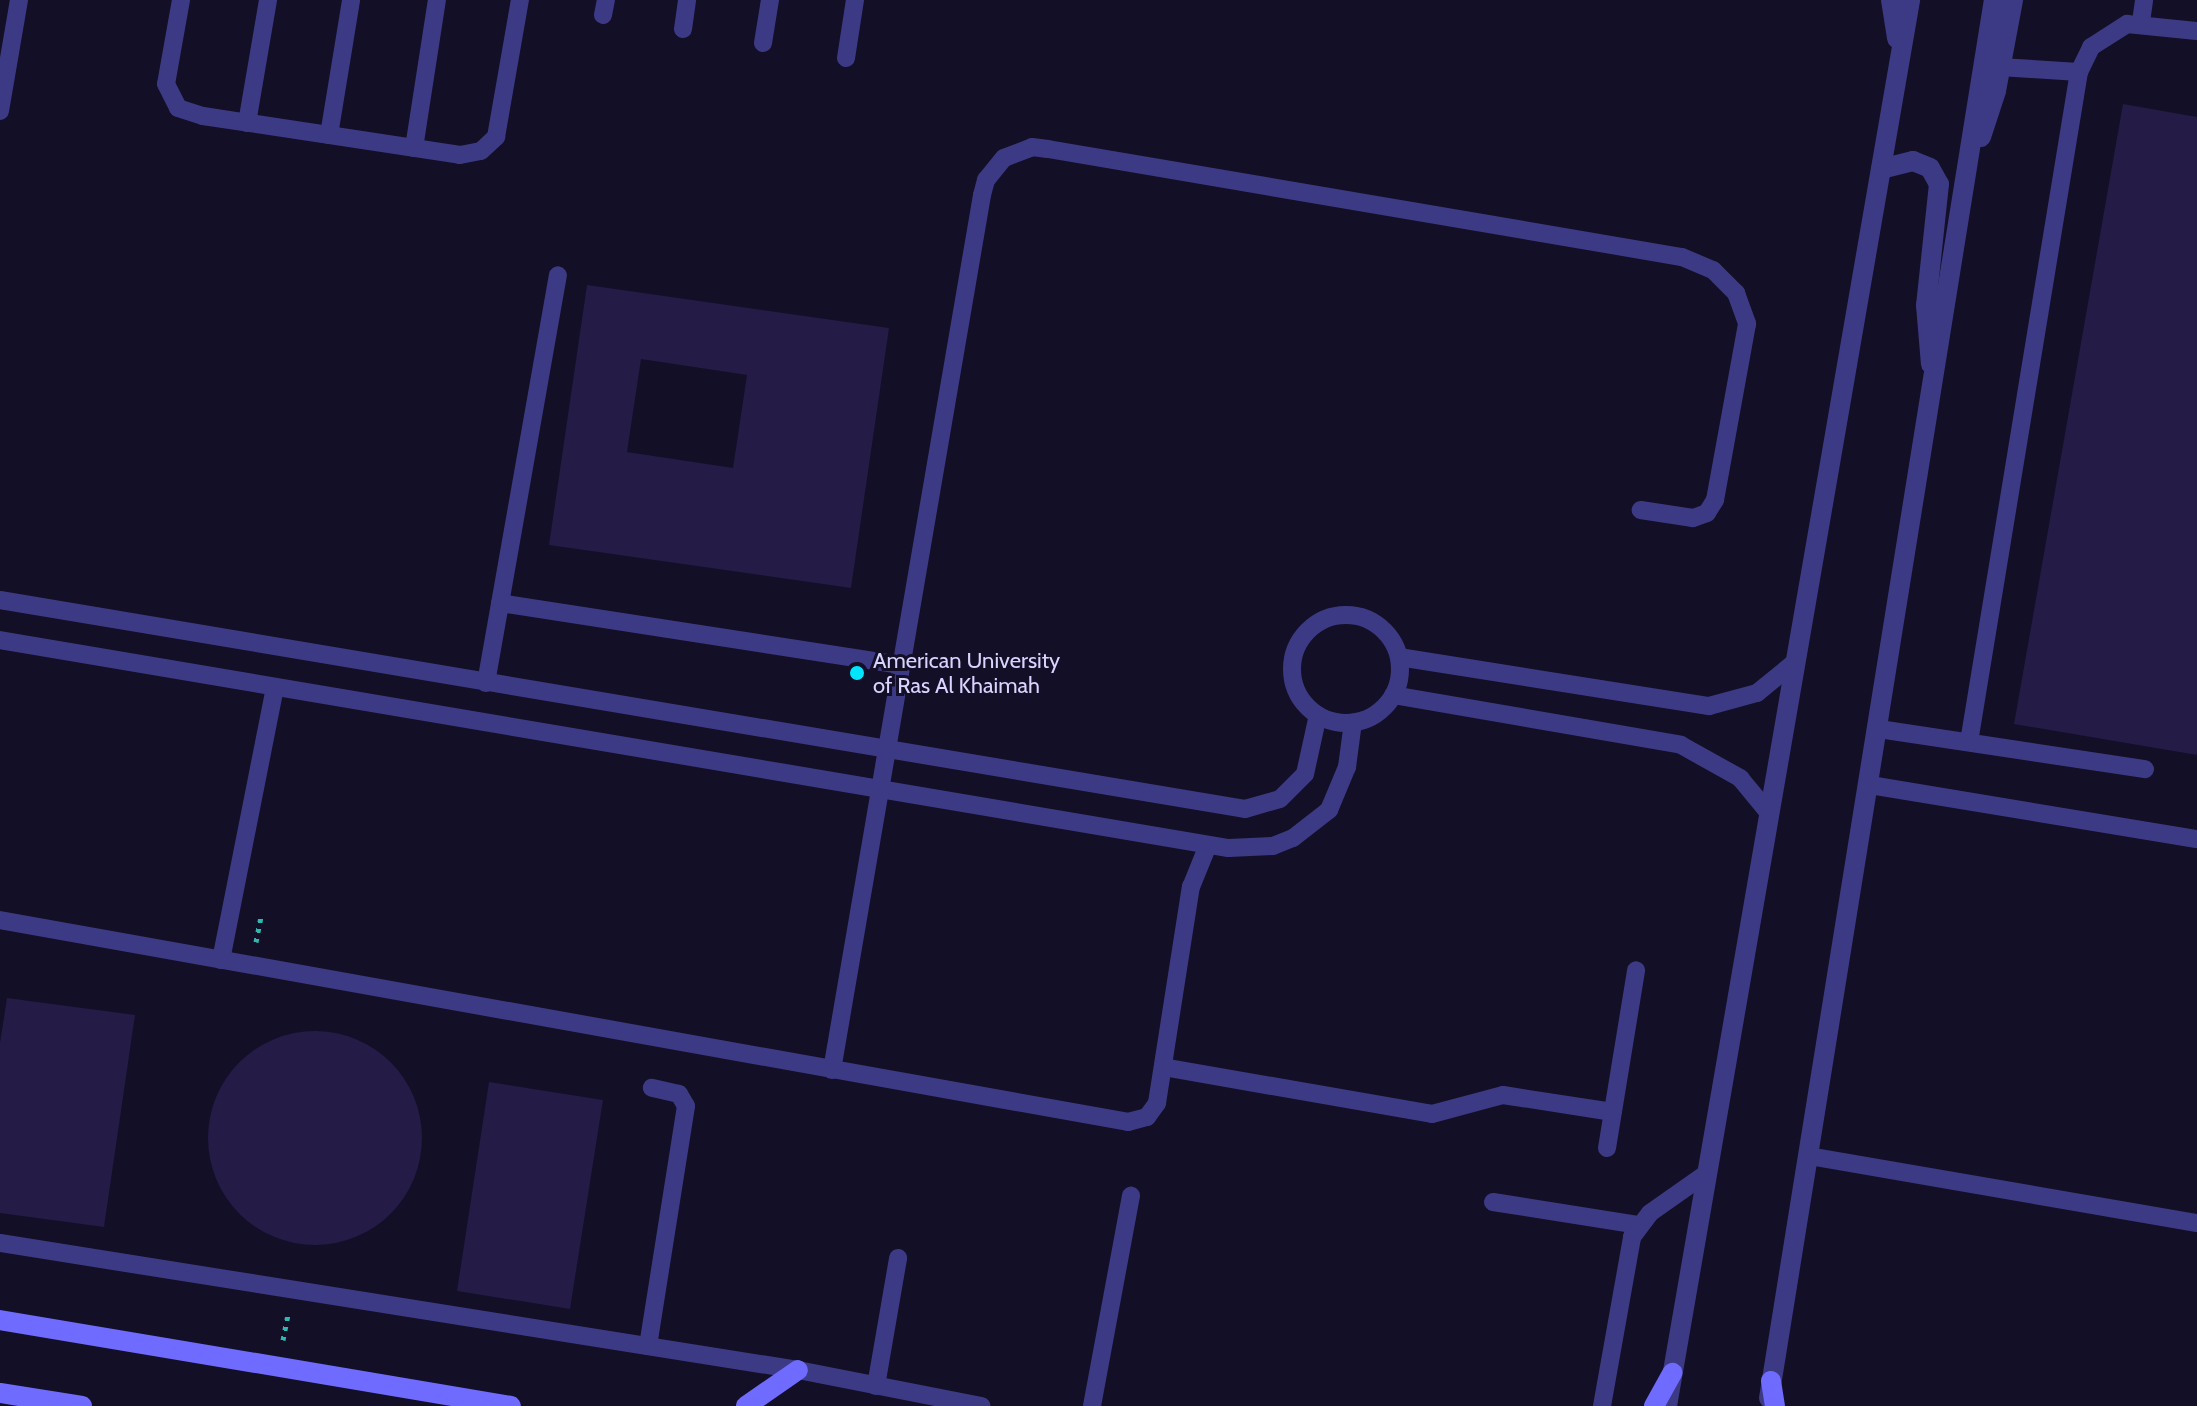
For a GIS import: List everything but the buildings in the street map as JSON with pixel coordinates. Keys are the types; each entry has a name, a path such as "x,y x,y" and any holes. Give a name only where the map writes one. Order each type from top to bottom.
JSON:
{"main road":[{"path":"0,1320 511,1406"},
{"path":"746,1406 798,1370"},
{"path":"1654,1406 1672,1373"},
{"path":"1771,1381 1775,1406"},
{"path":"0,1393 82,1406"}],"street":[{"path":"1891,0 1900,59"},
{"path":"1667,1406 1910,0"},
{"path":"1768,1406 1935,384 1994,0"},
{"path":"1969,158 1990,114 2013,0"},
{"path":"1881,169 1913,161 1930,168 1939,184 1926,305 1935,384"}],"lane":[{"path":"0,111 19,0"},
{"path":"181,0 166,84 169,97 190,114 471,155 496,137 520,0"},
{"path":"247,123 268,0"},
{"path":"329,135 351,0"},
{"path":"414,148 437,0"},
{"path":"683,29 687,0"},
{"path":"763,43 770,0"},
{"path":"846,58 855,0"},
{"path":"2141,22 2144,0"},
{"path":"1969,742 2079,72 2101,37 2141,22 2197,31"},
{"path":"2000,67 2079,72"},
{"path":"832,1070 982,195 986,180 1004,158 1032,147 1682,257 1713,270 1736,293 1747,333 1715,500 1707,513 1693,518 1641,510"},
{"path":"486,683 558,275"},
{"path":"0,600 1245,809 1280,799 1305,774 1318,715"},
{"path":"500,603 901,665"},
{"path":"1333,616 1362,617 1386,632 1399,657 1393,695 1372,716 1353,722 1318,715 1293,682 1294,653 1309,629 1333,616"},
{"path":"0,640 1208,845 1273,846 1312,827 1340,790 1353,722"},
{"path":"1399,657 1709,706 1757,693 1795,662"},
{"path":"221,960 275,687"},
{"path":"1393,695 1681,745 1731,771 1769,813"},
{"path":"1879,729 2145,769"},
{"path":"1870,785 2197,839"},
{"path":"0,920 1117,1122 1138,1121 1153,1110 1163,1067 1191,887 1208,845"},
{"path":"1607,1148 1636,970"},
{"path":"1163,1067 1432,1114 1503,1095 1613,1112"},
{"path":"648,1346 686,1106 679,1094 652,1088"},
{"path":"1809,1156 2197,1223"},
{"path":"1602,1406 1623,1266 1639,1225 1707,1173"},
{"path":"1092,1406 1131,1196"},
{"path":"1493,1202 1639,1225"},
{"path":"0,1243 798,1370 982,1406"},
{"path":"876,1386 898,1258"}],"path":[{"path":"255,949 263,902"},
{"path":"279,1367 292,1289"}],"place":[{"name":"American University of Ras Al Khaimah","path":"857,673"}]}
